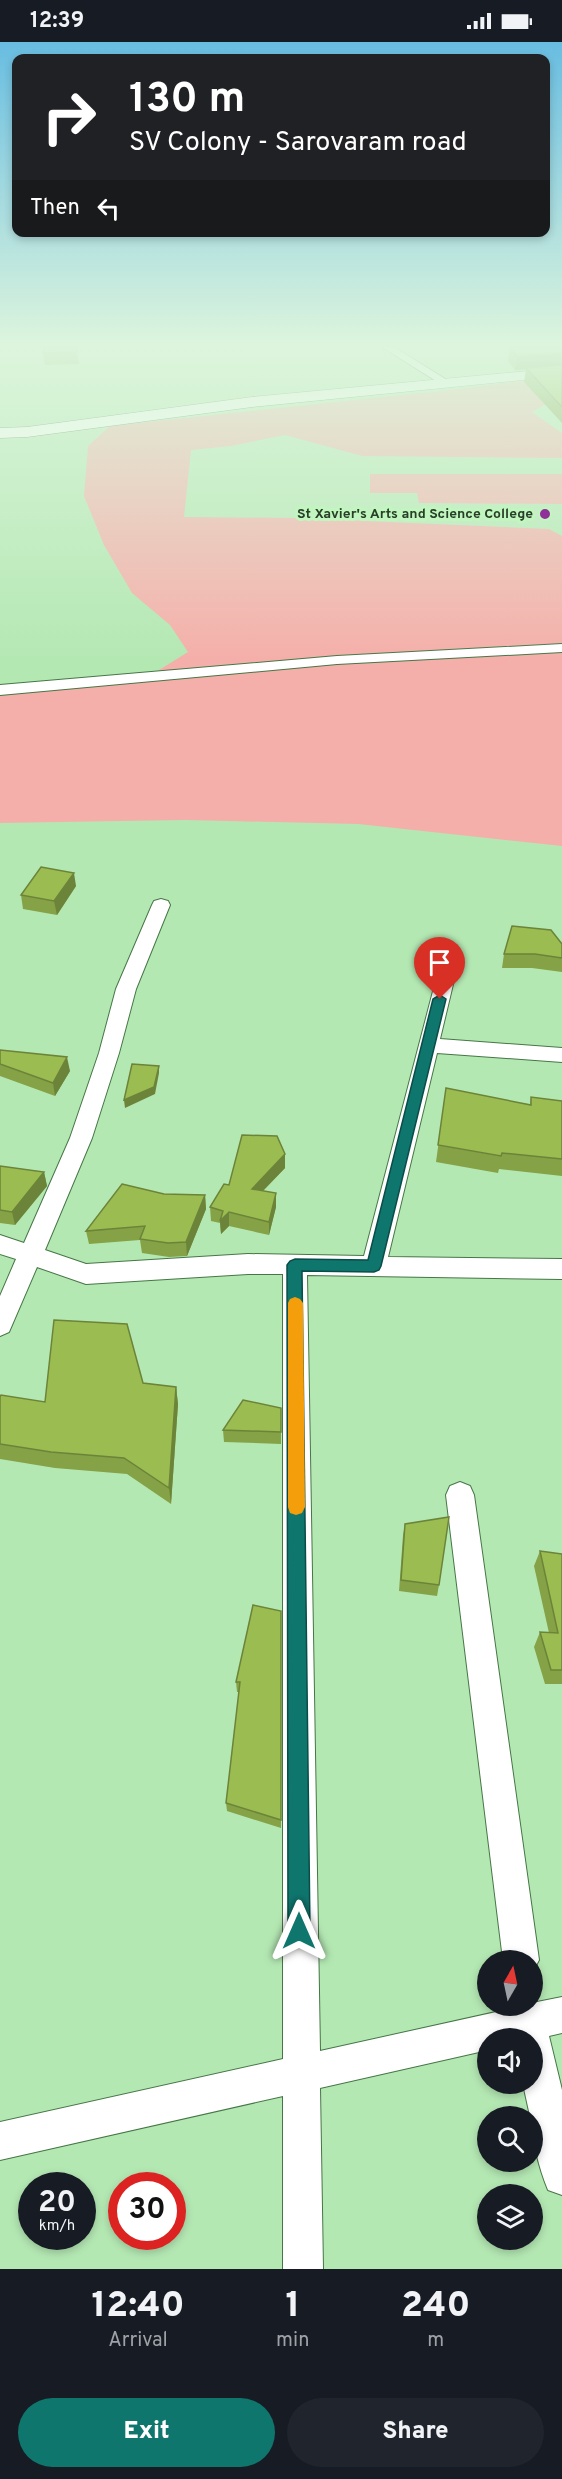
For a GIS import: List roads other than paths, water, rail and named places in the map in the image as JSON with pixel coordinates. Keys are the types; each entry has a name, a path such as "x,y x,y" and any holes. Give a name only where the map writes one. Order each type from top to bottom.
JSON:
{"street":[{"path":"0,690 337,660 562,648"},
{"path":"0,1325 81,1137 109,1053 126,989 161,905"},
{"path":"374,1266 445,976"},
{"path":"428,1045 562,1055"},
{"path":"0,1244 86,1274 248,1264 562,1269"},
{"path":"295,1265 303,2269"},
{"path":"460,1495 520,1950"},
{"path":"0,2141 300,2073 536,2024 562,2176"}],"place":[{"name":"St Xavier's Arts and Science College","path":"545,514"}]}
